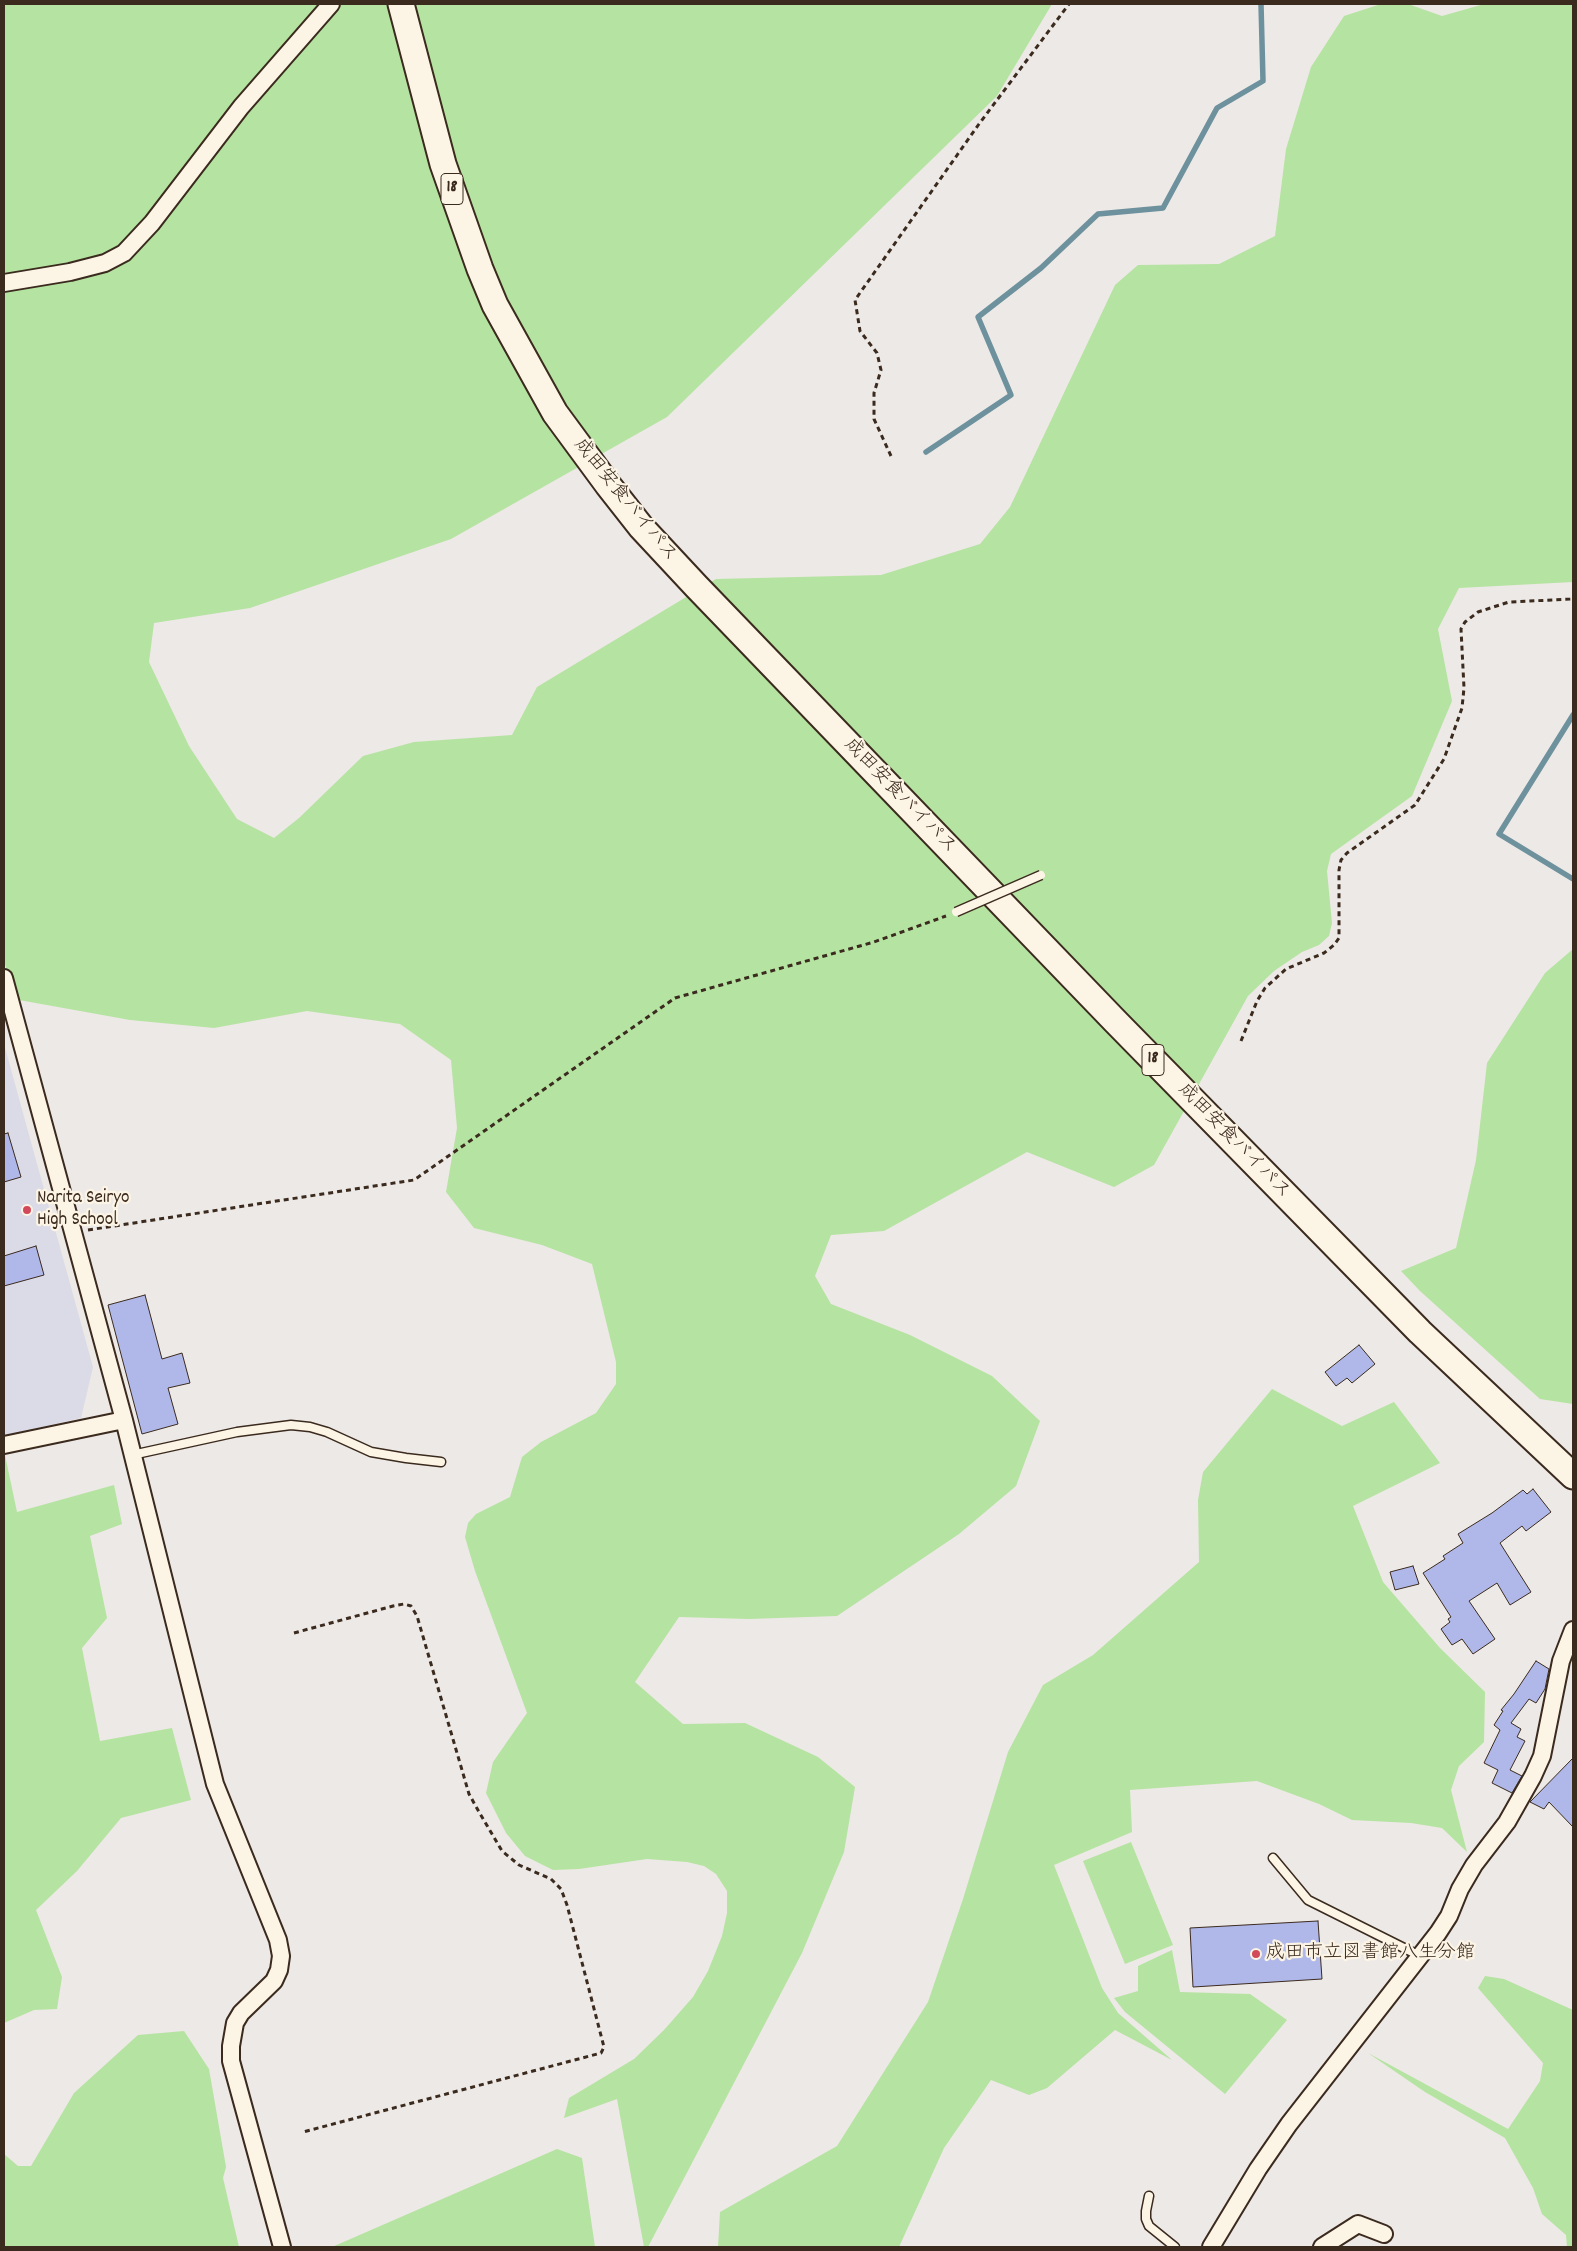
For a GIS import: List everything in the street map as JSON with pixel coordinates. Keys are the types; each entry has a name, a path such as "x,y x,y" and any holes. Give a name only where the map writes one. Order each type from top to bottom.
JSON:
{"main road":[{"name":"成田安食バイパス","path":"401,4 443,164 464,229 495,305 555,413 641,527 742,635 1345,1256 1420,1332 1573,1476"}],"street":[{"path":"4,283 70,272 105,263 124,253 152,223 241,107 332,4"},
{"path":"4,978 124,1420 215,1784 278,1940 281,1956 279,1970 274,1981 241,2013 235,2023 231,2046 231,2061 282,2247"},
{"path":"4,1444 124,1420"},
{"path":"1211,2247 1258,2169 1289,2124 1438,1933 1449,1916 1465,1881 1507,1822 1542,1756 1562,1661 1573,1630"},
{"path":"1322,2247 1358,2224 1384,2234"}],"lane":[{"path":"956,912 1041,875"},
{"path":"132,1455 245,1431 291,1425 318,1430 371,1452 441,1462"},
{"path":"1273,1858 1308,1900 1420,1956"},
{"path":"1149,2196 1146,2219 1149,2226 1175,2247"}],"path":[{"path":"891,456 874,419 874,393 881,370 877,352 860,331 855,300 979,124 1069,4"},
{"path":"1241,1041 1257,1001 1265,988 1286,969 1324,953 1339,938 1339,870 1342,860 1347,853 1416,805 1444,759 1462,708 1464,688 1461,630 1465,622 1478,612 1509,602 1573,599"},
{"path":"73,1232 414,1180 675,998 874,942 956,912"},
{"path":"294,1633 393,1606 404,1604 411,1606 417,1616 469,1794 502,1851 519,1866 551,1879 561,1889 567,1905 604,2047 601,2053 303,2132"}],"shaded area":[{"name":"Narita Seiryo High School","path":"4,1044 93,1367 81,1418 4,1436"}],"green space":[{"path":"4,4 1052,4 997,96 667,417 451,539 250,608 154,623 149,662 189,746 237,819 274,838 299,818 363,756 414,742 512,735 537,687 716,579 881,575 980,544 1010,507 1115,285 1138,265 1219,264 1275,236 1286,149 1311,67 1344,16 1381,4 1408,4 1442,16 1484,4 1573,4 1573,582 1459,588 1438,629 1452,701 1412,796 1331,854 1327,871 1332,923 1329,936 1319,945 1302,952 1274,971 1248,996 1154,1165 1114,1187 1027,1152 884,1231 831,1235 815,1276 831,1304 910,1335 992,1376 1040,1421 1016,1486 959,1534 837,1616 749,1619 679,1617 635,1682 683,1724 745,1723 818,1757 855,1787 844,1852 802,1953 648,2247 644,2247 617,2099 564,2118 569,2098 634,2059 664,2030 693,1997 708,1971 722,1936 727,1913 727,1891 716,1874 704,1866 687,1862 647,1859 579,1869 553,1870 525,1856 506,1833 486,1793 493,1762 527,1713 475,1571 465,1537 468,1523 476,1514 510,1497 522,1457 541,1442 596,1413 616,1384 616,1362 592,1264 542,1245 474,1228 446,1192 457,1128 451,1060 400,1024 307,1011 214,1028 130,1020 19,1000 4,962"},
{"path":"1573,949 1573,1404 1540,1399 1420,1291 1401,1271 1456,1248 1476,1160 1487,1063 1545,973"},
{"path":"1272,1389 1342,1426 1394,1402 1440,1463 1353,1506 1383,1582 1440,1648 1485,1692 1484,1742 1459,1766 1451,1790 1467,1852 1442,1828 1411,1823 1352,1820 1319,1804 1257,1781 1130,1790 1132,1832 1054,1865 1102,1988 1118,2013 1172,2060 1115,2030 1047,2088 1029,2095 991,2080 944,2148 899,2247 718,2247 720,2212 837,2146 928,2002 963,1899 1008,1752 1043,1685 1093,1655 1199,1562 1198,1500 1203,1472"},
{"path":"4,1455 17,1512 114,1485 122,1524 90,1536 107,1618 82,1648 100,1741 172,1728 191,1800 121,1818 77,1871 36,1910 62,1977 57,2009 34,2010 4,2023"},
{"path":"1131,1842 1173,1945 1125,1964 1083,1861"},
{"path":"1172,1950 1180,1992 1250,1994 1287,2020 1225,2094 1125,2012 1114,1998 1138,1991 1138,1966"},
{"path":"1485,1976 1504,1979 1573,2010 1573,2247 1567,2247 1566,2235 1542,2214 1533,2188 1505,2138 1425,2092 1368,2053 1508,2129 1540,2081 1543,2063 1478,1988"},
{"path":"184,2031 209,2069 226,2167 223,2178 239,2247 4,2247 4,2154 18,2166 31,2166 74,2093 138,2035"},
{"path":"557,2149 582,2158 595,2247 332,2247"}],"building":[{"path":"8,1133 21,1177 4,1182 4,1134"},
{"path":"36,1246 44,1275 4,1286 4,1256"},
{"path":"145,1295 162,1359 182,1353 190,1383 168,1388 178,1424 142,1434 108,1305"},
{"path":"1359,1345 1375,1364 1352,1383 1347,1378 1336,1386 1325,1372"},
{"path":"1533,1489 1551,1512 1526,1531 1522,1526 1500,1543 1531,1592 1510,1605 1497,1583 1469,1601 1495,1639 1473,1654 1462,1639 1452,1645 1441,1629 1450,1622 1448,1619 1451,1617 1423,1573 1445,1559 1443,1556 1463,1543 1458,1534 1492,1513 1523,1490 1527,1494"},
{"path":"1413,1566 1419,1584 1395,1590 1390,1572"},
{"path":"1536,1661 1549,1669 1545,1689 1536,1703 1529,1699 1511,1723 1521,1729 1517,1737 1525,1741 1510,1770 1522,1776 1512,1793 1492,1783 1498,1770 1484,1763 1500,1730 1494,1725 1503,1711 1501,1710"},
{"path":"1573,1758 1573,1827 1549,1802 1544,1809 1530,1802"},
{"name":"成田市立図書館八生分館","path":"1318,1921 1322,1979 1193,1987 1190,1928"}],"waterway":[{"path":"926,452 1011,395 978,317 1041,268 1098,214 1163,208 1217,108 1263,81 1261,4"},
{"path":"1573,715 1499,834 1573,879"}],"place":[{"name":"Narita Seiryo High School","path":"27,1210"},
{"name":"成田市立図書館八生分館","path":"1256,1954"}]}
